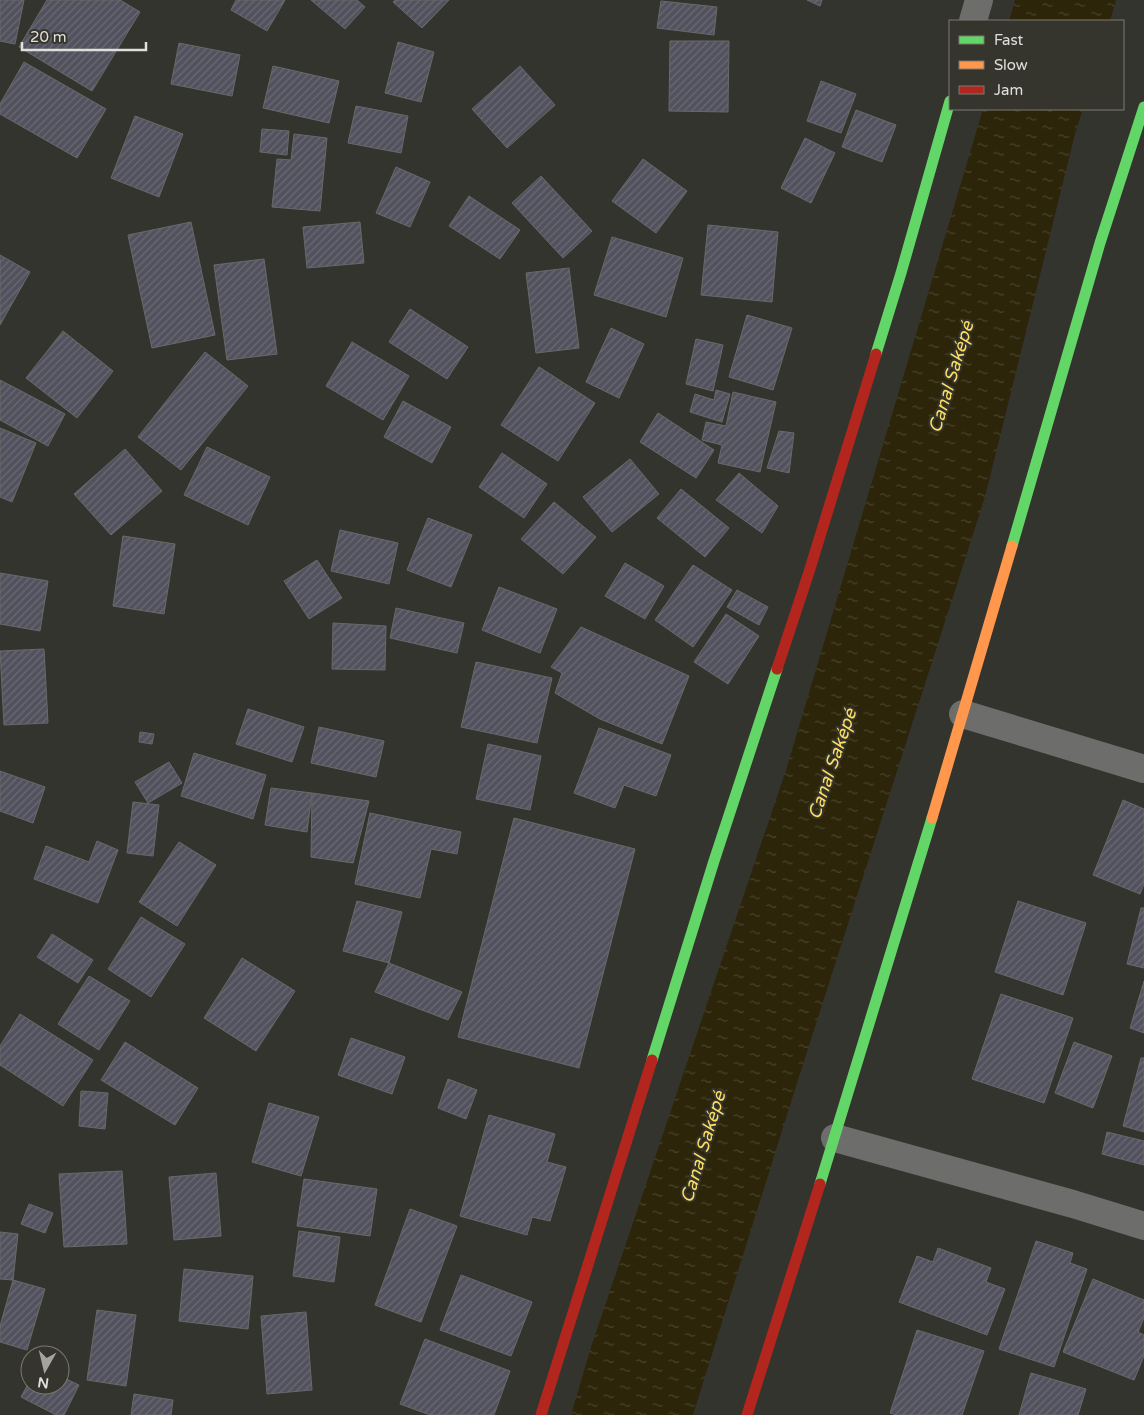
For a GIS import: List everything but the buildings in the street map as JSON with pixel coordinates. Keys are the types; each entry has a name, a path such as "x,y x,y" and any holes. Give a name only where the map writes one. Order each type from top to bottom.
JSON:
{"street":[{"path":"973,20 979,0"},
{"path":"541,1415 714,861 809,572 901,273 949,105"},
{"path":"748,1415 835,1138 963,714 1100,243 1144,107"},
{"path":"963,714 1144,769"},
{"path":"835,1138 1073,1204 1144,1226"}],"water":[{"path":"1015,0 1116,0 1110,20 1009,20"},
{"name":"Canal Saképé","path":"983,110 1083,110 1075,134 985,497 797,1083 693,1415 571,1415 591,1347 786,770"}],"traffic: fast":[{"path":"876,354 949,105"},
{"path":"1012,546 1100,243 1144,107"},
{"path":"652,1060 714,861 777,669"},
{"path":"820,1184 932,818"}],"traffic: slow":[{"path":"932,818 1012,546"}],"traffic: jam":[{"path":"777,669 876,354"},
{"path":"541,1415 652,1060"},
{"path":"747,1415 820,1184"}]}
